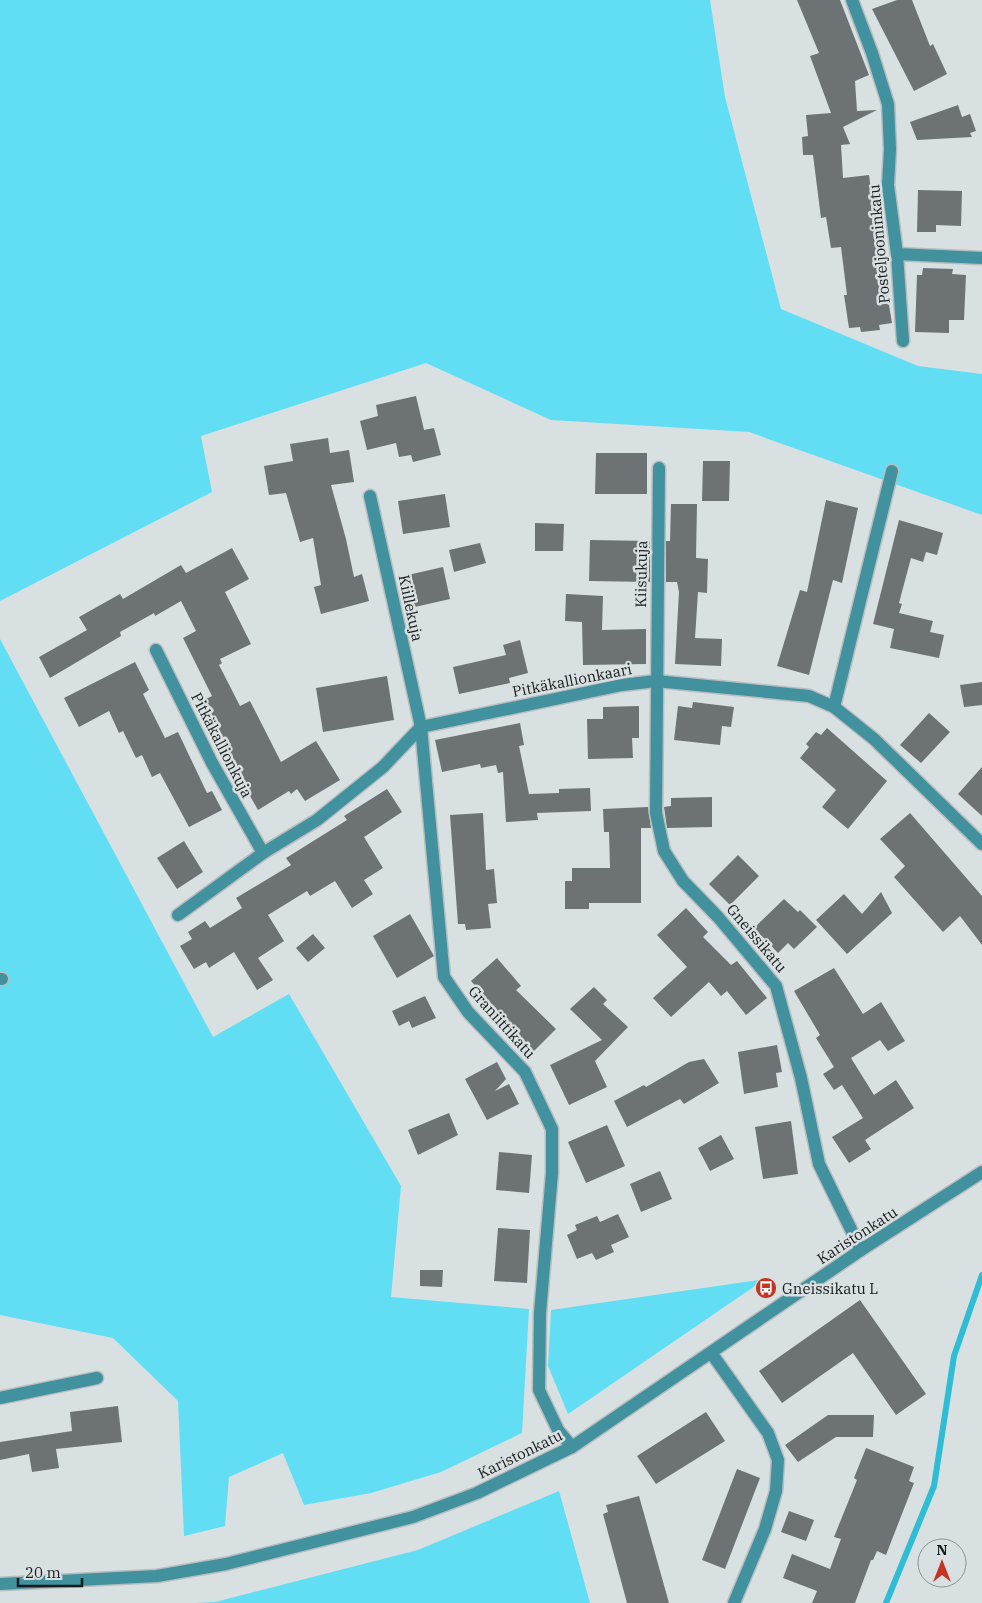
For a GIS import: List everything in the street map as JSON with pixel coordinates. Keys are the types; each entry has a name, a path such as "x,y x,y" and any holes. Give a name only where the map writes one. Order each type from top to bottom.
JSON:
{"street":[{"name":"Posteljooninkatu","path":"852,0 872,53 888,104 890,149 888,184 897,254 903,341"},
{"path":"897,254 982,258"},
{"name":"Kiisukuja","path":"656,681 659,468"},
{"path":"834,707 892,471"},
{"name":"Kiillekuja","path":"370,496 421,727"},
{"name":"Pitkäkallionkuja","path":"156,650 212,763 263,853"},
{"name":"Pitkäkallionkaari","path":"421,727 622,685 656,681 809,696 834,707 874,739 982,844"},
{"name":"Gneissikatu","path":"656,681 656,813 664,851 683,882 718,917 776,986 801,1078 819,1164 861,1250"},
{"path":"178,916 263,853 317,820 383,767 421,727"},
{"name":"Graniittikatu","path":"421,727 444,977 468,1012 525,1072 552,1129 552,1172 540,1313 539,1390 558,1430 572,1446"},
{"name":"Karistonkatu","path":"0,1584 157,1576 226,1564 413,1517 477,1493 572,1446 712,1354 861,1250 982,1172"},
{"path":"712,1354 768,1433 778,1460 776,1491 765,1529 734,1603"},
{"path":"0,1398 97,1378"}],"shaded area":[{"path":"0,0 710,0 725,97 781,309 918,366 982,374 982,515 749,432 551,420 426,363 201,436 212,492 0,601"},
{"path":"0,639 213,1037 289,994 401,1186 391,1297 529,1309 522,1433 441,1472 371,1493 304,1505 283,1453 229,1477 225,1526 184,1536 178,1401 113,1338 0,1315"},
{"path":"765,1279 568,1414 548,1366 551,1310"},
{"path":"559,1491 590,1603 195,1603 215,1602 418,1550"}],"building":[{"path":"797,0 840,0 869,75 855,81 857,111 877,110 843,127 850,144 841,145 843,178 869,175 892,323 879,325 880,330 861,332 860,327 849,328 844,295 847,295 841,247 831,248 826,217 821,218 813,155 803,155 802,137 808,136 806,115 831,113 810,56 819,53"},
{"path":"897,0 912,0 930,46 933,44 947,74 914,91 872,9"},
{"path":"958,105 962,117 970,114 976,131 970,133 972,137 917,140 910,122"},
{"path":"918,190 962,191 961,226 936,225 936,232 917,232"},
{"path":"923,268 953,269 952,274 966,275 964,320 949,320 949,333 915,332 917,275 922,275"},
{"path":"416,396 424,430 434,428 441,455 413,462 411,455 399,457 396,443 367,450 360,421 378,416 376,405"},
{"path":"328,438 330,453 349,450 354,482 331,485 354,577 362,574 369,601 321,614 314,587 321,585 313,538 300,542 286,493 269,495 264,466 293,461 290,444"},
{"path":"596,453 647,453 647,494 595,494"},
{"path":"703,461 730,461 729,501 702,501"},
{"path":"445,494 450,527 403,534 398,501"},
{"path":"826,500 858,508 842,583 833,580 809,675 777,666 800,590 807,592"},
{"path":"671,504 697,504 696,558 708,559 707,593 698,592 695,638 722,639 721,666 675,664 679,592 677,582 666,582 666,541 670,541"},
{"path":"899,520 943,533 937,555 926,552 923,562 911,558 899,603 902,604 899,613 933,621 930,632 944,635 939,658 890,648 894,629 873,624"},
{"path":"535,523 564,524 563,551 535,551"},
{"path":"590,540 650,541 650,582 589,581"},
{"path":"480,543 486,563 454,572 449,550"},
{"path":"232,548 249,579 225,592 251,644 220,659 222,663 219,665 240,706 250,701 281,762 316,741 340,780 305,801 297,789 291,794 289,791 258,810 241,780 243,778 212,716 208,718 200,702 212,696 183,638 196,631 181,601 155,616 154,613 120,632 121,636 50,678 39,657 87,630 79,617 120,594 123,599 181,565 186,573"},
{"path":"443,567 450,599 406,609 399,577"},
{"path":"566,594 603,596 602,630 646,629 646,664 583,665 582,622 565,621"},
{"path":"520,640 528,673 509,678 510,683 459,694 453,667 506,655 503,645"},
{"path":"135,662 149,690 143,694 165,738 178,732 207,793 212,791 222,810 189,827 160,773 152,777 142,755 136,758 123,731 119,733 109,711 79,727 64,698"},
{"path":"387,676 394,720 323,732 316,688"},
{"path":"982,682 982,705 964,707 960,685"},
{"path":"693,702 734,707 731,727 722,726 720,745 674,740 678,706 692,708"},
{"path":"639,706 639,738 632,738 633,758 588,759 587,719 603,719 603,707"},
{"path":"929,713 950,732 921,763 900,745"},
{"path":"520,723 524,745 519,746 529,794 559,793 559,789 590,788 591,811 537,813 538,820 506,822 503,772 498,773 496,765 481,768 480,764 442,772 435,740"},
{"path":"827,728 887,781 848,829 822,807 836,790 800,758 809,747 806,744 816,732 821,735"},
{"path":"982,767 982,816 958,794"},
{"path":"387,789 402,812 364,837 383,868 364,880 373,894 352,908 335,881 310,896 307,891 268,915 284,941 258,958 273,980 257,990 234,952 209,968 206,962 194,969 180,946 192,939 188,932 205,921 210,928 242,908 236,898 291,865 286,858 347,820 344,816"},
{"path":"712,797 712,827 667,828 664,807 671,806 671,798"},
{"path":"648,807 651,828 641,828 641,903 589,903 589,909 565,909 565,881 572,881 572,868 610,868 609,832 604,832 603,809"},
{"path":"483,813 486,870 494,869 497,903 488,904 491,928 466,930 465,924 458,924 450,815"},
{"path":"910,813 982,896 982,945 960,916 943,932 894,877 905,866 880,839"},
{"path":"184,841 203,872 177,889 157,858"},
{"path":"738,855 759,876 730,905 709,884"},
{"path":"881,892 892,913 847,954 816,920 844,894 862,914"},
{"path":"784,899 798,912 800,910 817,927 794,949 788,943 778,953 754,928"},
{"path":"686,908 708,932 703,937 731,965 737,961 767,998 746,1015 727,991 721,996 709,982 671,1017 653,998 687,967 657,935"},
{"path":"410,914 434,956 397,978 373,936"},
{"path":"313,934 325,948 308,962 296,948"},
{"path":"497,958 521,986 516,990 556,1029 529,1056 510,1038 510,1031 502,1024 506,1020 471,981"},
{"path":"834,968 863,1014 881,1002 905,1041 888,1051 880,1040 851,1058 874,1095 896,1080 914,1108 865,1140 871,1149 849,1163 832,1137 863,1118 842,1085 834,1090 823,1074 834,1067 816,1038 820,1035 794,991"},
{"path":"594,987 607,1000 603,1004 628,1027 595,1061 607,1087 569,1105 550,1065 602,1040 570,1009"},
{"path":"425,996 436,1018 412,1028 409,1021 399,1026 392,1011"},
{"path":"777,1045 782,1072 776,1073 778,1087 744,1094 738,1052"},
{"path":"704,1059 719,1083 684,1104 680,1099 627,1127 614,1101 644,1085 646,1087 689,1062"},
{"path":"497,1062 506,1079 495,1091 509,1084 519,1104 487,1120 465,1079"},
{"path":"449,1113 458,1135 418,1155 408,1130"},
{"path":"791,1121 798,1174 763,1179 755,1127"},
{"path":"607,1125 625,1166 586,1183 568,1142"},
{"path":"721,1135 734,1159 710,1171 698,1148"},
{"path":"499,1152 532,1155 529,1193 496,1190"},
{"path":"660,1171 672,1199 641,1212 630,1184"},
{"path":"618,1214 629,1237 611,1245 614,1252 596,1260 592,1253 577,1259 567,1235 577,1230 575,1225 597,1216 600,1222"},
{"path":"498,1228 530,1230 527,1283 494,1281"},
{"path":"420,1270 443,1270 442,1287 420,1286"},
{"path":"860,1300 926,1394 896,1415 853,1353 782,1403 759,1371"},
{"path":"118,1406 122,1442 56,1449 59,1468 32,1472 29,1454 0,1460 0,1442 72,1431 70,1412"},
{"path":"706,1412 725,1441 656,1484 637,1456"},
{"path":"828,1415 874,1415 873,1437 836,1437 798,1462 785,1445"},
{"path":"866,1448 914,1467 909,1481 914,1483 886,1555 877,1551 873,1560 871,1560 855,1603 812,1603 817,1591 783,1578 792,1554 830,1569 841,1539 834,1537 857,1480 854,1478"},
{"path":"737,1469 760,1478 725,1569 702,1560"},
{"path":"639,1496 669,1603 627,1603 603,1514 608,1512 606,1505"},
{"path":"789,1511 814,1520 806,1541 781,1532"}],"waterway":[{"path":"886,1603 934,1486 954,1356 982,1275"}],"place":[{"name":"Gneissikatu L","path":"766,1288"}]}
